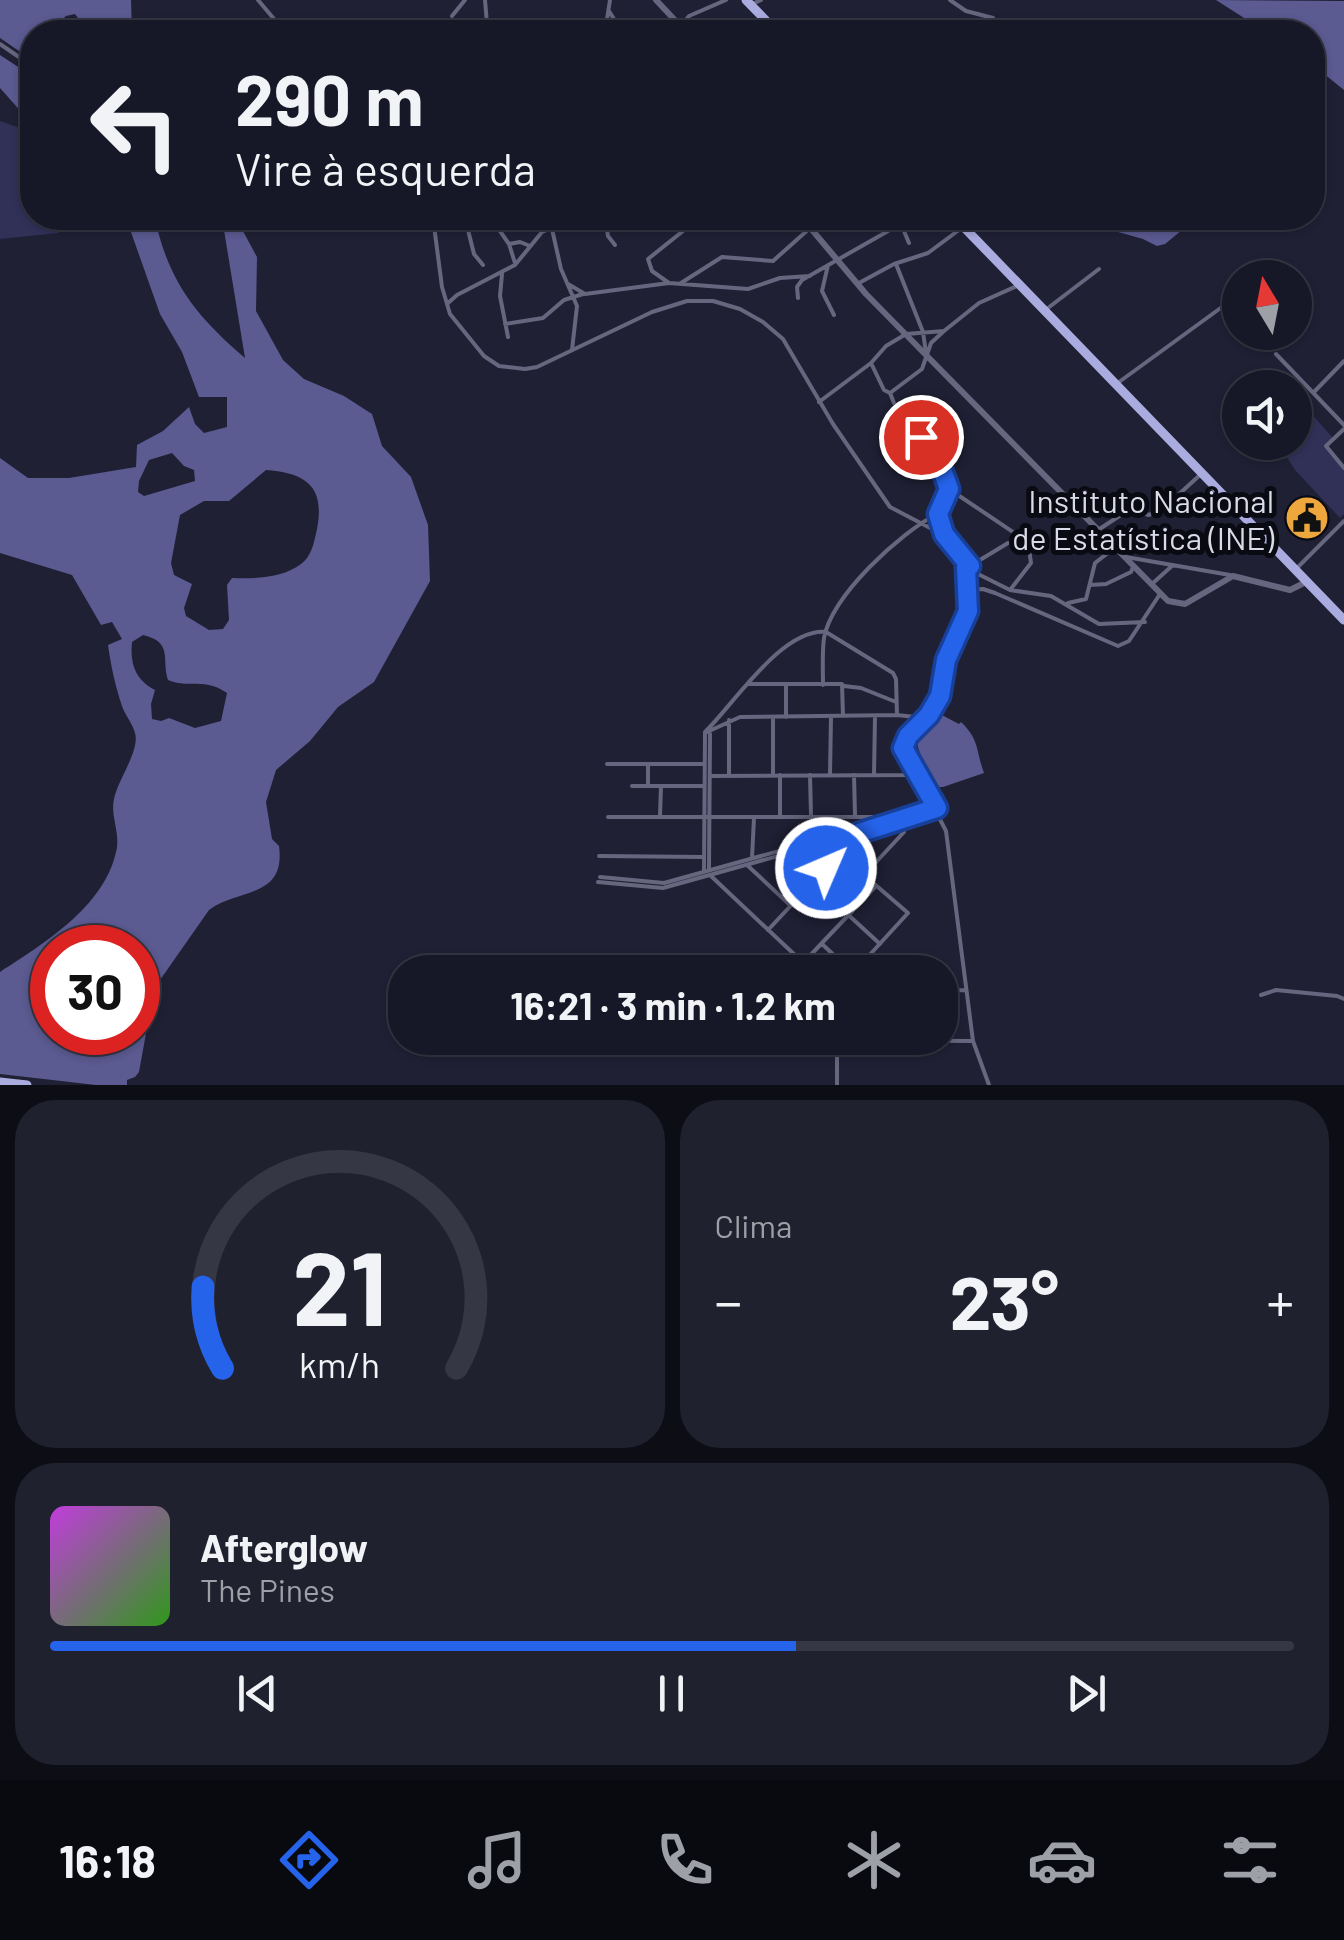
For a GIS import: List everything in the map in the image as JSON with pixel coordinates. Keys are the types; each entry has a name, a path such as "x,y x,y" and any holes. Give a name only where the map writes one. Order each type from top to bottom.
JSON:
{"main road":[{"path":"968,230 1344,620"},
{"path":"0,1082 26,1085"}],"street":[{"path":"258,0 276,20"},
{"path":"452,16 465,0"},
{"path":"607,20 610,0"},
{"path":"656,0 672,20"},
{"path":"686,20 726,0"},
{"path":"950,0 966,11 994,20"},
{"path":"608,10 614,20"},
{"path":"435,230 447,304 456,322 491,362 506,369 537,366 676,303 699,300 726,304 753,315 783,339 890,507 934,530 974,572 1010,590 1044,594 1068,603 1104,626 1128,620 1144,622"},
{"path":"468,230 474,254 483,265"},
{"path":"499,230 515,264"},
{"path":"447,304 456,294 502,274 542,232 549,230"},
{"path":"552,230 577,318 572,350"},
{"path":"607,230 615,245"},
{"path":"669,283 652,271 648,258 683,230"},
{"path":"680,284 722,257 769,262 808,230"},
{"path":"812,230 857,284 1168,600 1184,604 1233,576"},
{"path":"798,298 799,282 890,230"},
{"path":"904,230 910,242"},
{"path":"857,284 928,253 959,230"},
{"path":"509,244 520,242 530,246"},
{"path":"896,264 923,332 926,354"},
{"path":"828,265 822,290 834,315"},
{"path":"1044,311 1099,268"},
{"path":"502,274 500,296 508,336"},
{"path":"505,324 543,318 573,296 585,294 669,283 748,289 780,278 810,276"},
{"path":"568,284 585,294"},
{"path":"890,392 922,369 931,343 944,331 976,305 1019,284"},
{"path":"1115,384 1222,307"},
{"path":"820,402 871,364 883,348 906,334 944,331"},
{"path":"1276,354 1344,427 1326,446 1344,468"},
{"path":"1314,392 1344,361"},
{"path":"871,364 884,390 890,392"},
{"path":"890,392 894,404 938,460 949,489 1028,542 1030,563 1010,590"},
{"path":"1098,530 1124,513 1149,514 1165,508 1202,474"},
{"path":"823,685 826,632 855,584 894,542 938,514 949,489"},
{"path":"938,514 944,534 968,567 968,608 946,660 938,702 908,736 903,748 946,830 974,1042 989,1085"},
{"path":"1295,570 1344,521"},
{"path":"968,567 1008,542"},
{"path":"1068,603 1086,598 1094,563 1116,546"},
{"path":"1129,560 1233,576 1290,590 1306,582"},
{"path":"1090,585 1106,584 1131,572 1129,560"},
{"path":"1152,583 1173,565"},
{"path":"969,590 983,589 1111,645 1129,641 1161,593"},
{"path":"708,872 704,764 708,730 776,652 815,632 826,632 894,673 897,716"},
{"path":"747,684 861,688 896,703"},
{"path":"786,685 786,716"},
{"path":"844,686 844,716"},
{"path":"708,730 729,720 773,716 897,716 922,721"},
{"path":"773,716 780,816"},
{"path":"830,776 832,716"},
{"path":"874,716 874,775"},
{"path":"729,720 729,776"},
{"path":"708,730 710,776 704,858 708,872 794,955"},
{"path":"607,764 704,764"},
{"path":"648,764 648,786"},
{"path":"854,775 856,815"},
{"path":"710,776 916,775"},
{"path":"810,776 811,816"},
{"path":"632,786 704,786"},
{"path":"660,786 660,817"},
{"path":"708,872 827,843 936,806"},
{"path":"608,817 856,815 902,819"},
{"path":"752,858 754,816"},
{"path":"599,879 656,888 902,819"},
{"path":"865,874 904,832 902,819"},
{"path":"768,930 859,833"},
{"path":"827,843 908,913 872,954"},
{"path":"782,854 880,944"},
{"path":"599,856 704,858"},
{"path":"747,864 790,906"},
{"path":"812,955 877,885"},
{"path":"822,944 835,955"},
{"path":"958,991 966,990"},
{"path":"1260,995 1276,990 1344,1000"},
{"path":"958,1041 974,1042"},
{"path":"837,1055 837,1085"}],"shaded area":[{"path":"0,0 131,0 132,20 79,20 75,14 62,20 20,20 20,52 0,38"},
{"path":"1216,0 1344,1 1344,90 1325,75 1325,20 1247,20"},
{"path":"0,55 20,68 20,110 0,88"},
{"path":"0,121 20,128 20,230 59,233 0,239"},
{"path":"130,230 158,230 168,261 187,296 245,358 224,230 242,230 257,257 256,311 283,360 304,379 344,396 372,414 382,446 411,477 428,525 430,581 374,682 338,707 310,741 276,770 266,802 272,839 279,846 275,875 258,890 209,910 160,980 160,925 66,925 99,890 116,852 114,799 136,740 122,706 108,645 122,639 112,622 101,625 72,575 0,553 0,458 28,478 69,478 136,467 137,445 163,431 189,407 195,424 204,433 227,427 227,397 199,397 182,352 160,314","holes":["172,453 194,470 195,481 144,496 138,492 149,460","266,470 310,485 318,502 317,529 308,557 294,569 268,577 232,578 227,585 229,620 223,629 209,630 186,616 184,608 192,584 174,575 171,563 180,515 204,501 229,501","143,635 163,647 168,680 211,685 227,693 221,721 195,728 169,718 152,719 155,690 135,670 132,642"]},
{"path":"1111,230 1182,230 1157,246"},
{"path":"1312,414 1333,438 1325,446 1344,466 1344,514 1340,518 1289,460 1312,460"},
{"path":"938,713 967,728 984,773 943,787 931,787 915,738"},
{"path":"30,952 30,1055 142,1055 139,1072 127,1080 127,1085 0,1074 0,972"}],"place":[{"name":"Instituto Nacional de Estatística (INE)","path":"1307,518"}],"route":[{"path":"826,868 859,833 937,808 903,748 940,696 946,660 966,620 966,568 970,566 944,534 938,514 949,489 940,464 921,437"}]}
